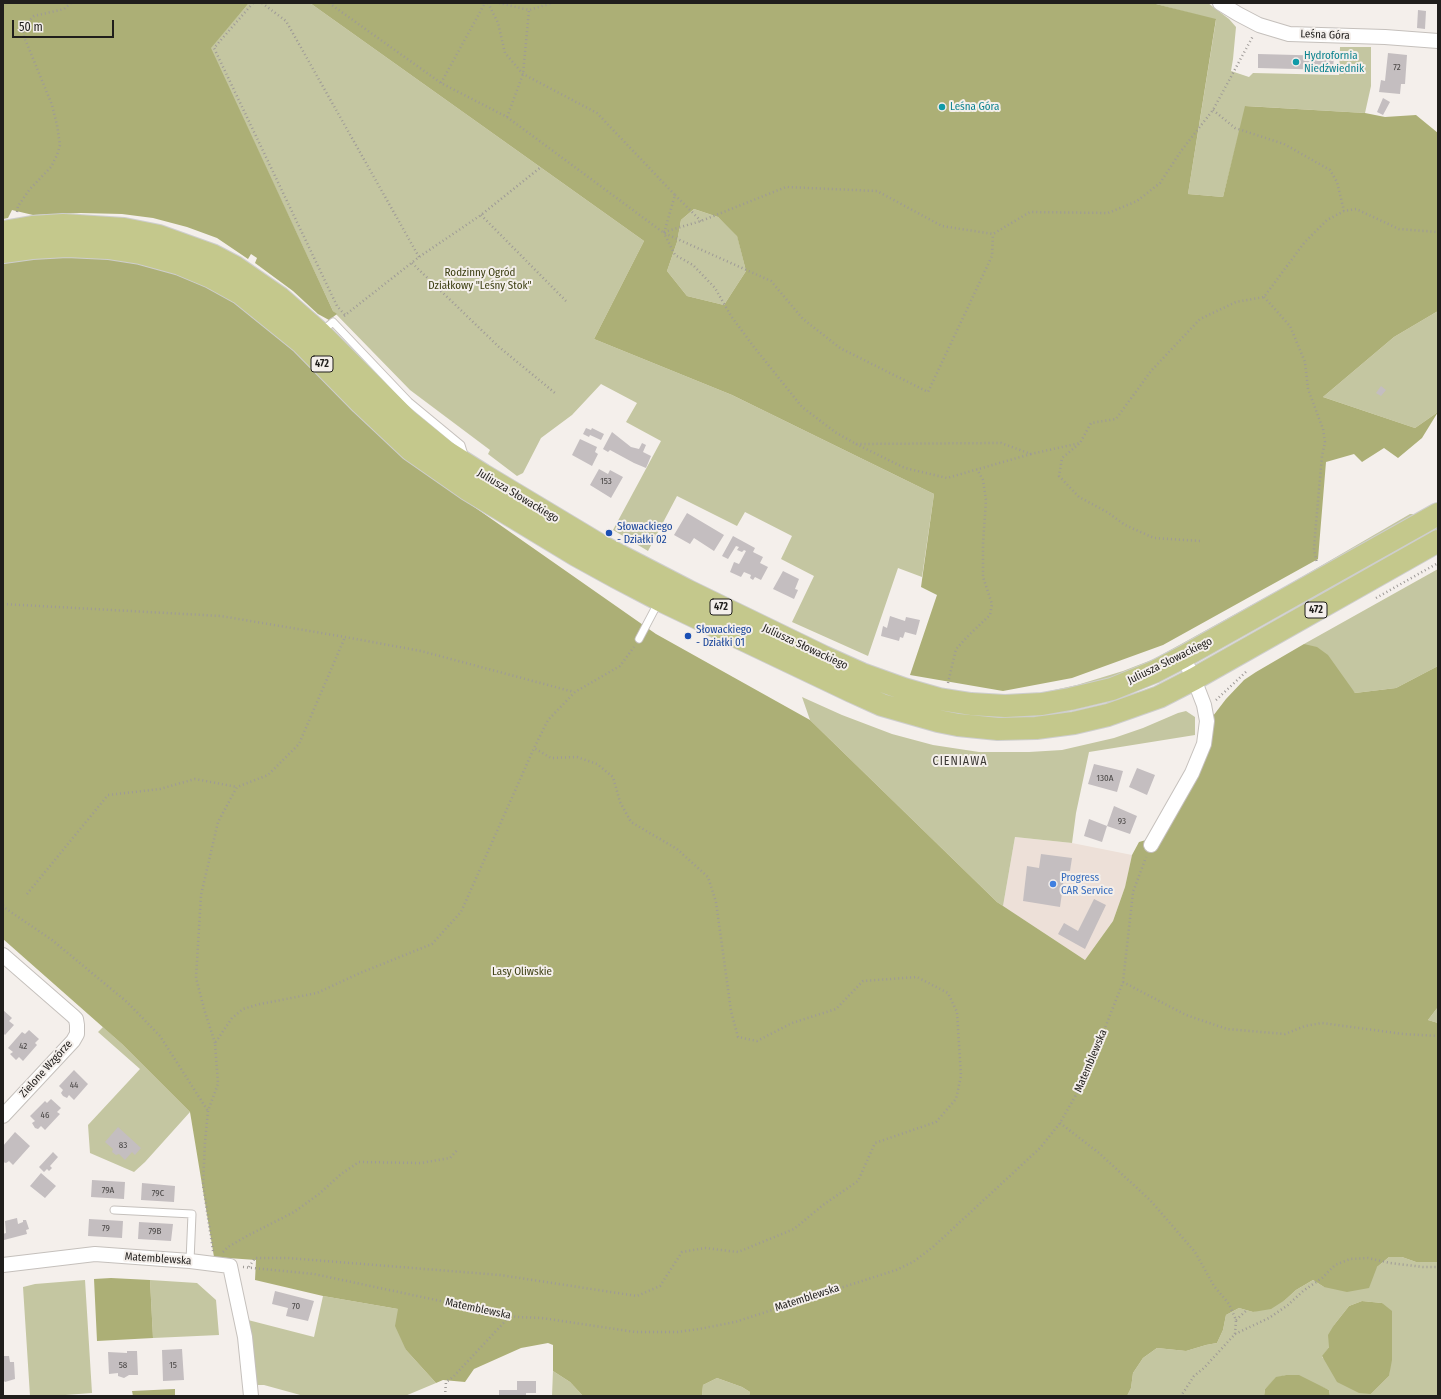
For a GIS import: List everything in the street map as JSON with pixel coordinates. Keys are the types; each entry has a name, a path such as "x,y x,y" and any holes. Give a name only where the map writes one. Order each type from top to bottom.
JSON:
{"main road":[{"name":"Juliusza Słowackiego","path":"10,225 32,228 77,225 124,229 159,236 212,255 235,267 280,298 327,327 407,420 445,451 575,531 665,591 822,678 882,705 921,717 958,725 998,729 1036,728 1074,723 1108,715 1151,699 1194,679 1438,541"},
{"name":"Juliusza Słowackiego","path":"3,252 32,248 67,246 108,248 140,253 180,264 211,277 240,293 302,343 361,403 411,450 467,489 576,555 818,654 862,674 904,689 939,699 971,704 1005,706 1042,704 1070,700 1112,688 1154,672 1183,657 1438,514"}],"street":[{"name":"Leśna Góra","path":"1220,3 1259,25 1289,34 1385,37 1438,41"},
{"path":"1150,846 1192,773 1204,744 1207,721 1204,705 1194,679 1183,657"},
{"name":"Zielone Wzgórze","path":"3,955 73,1016 77,1022 77,1034 3,1116"},
{"name":"Matemblewska","path":"3,1265 95,1254 214,1262 230,1266"},
{"path":"230,1266 245,1337 251,1396"}],"lane":[{"path":"640,639 665,591"},
{"path":"114,1210 192,1214 190,1261"}],"path":[{"path":"10,225 18,206 30,189 51,167 60,145 52,105 23,34 24,26 34,16 64,9 71,3"},
{"path":"253,3 214,48 337,306 345,315"},
{"path":"262,3 286,22 419,257"},
{"path":"329,3 441,83 507,117 664,232 771,281 803,319 840,348 928,392 992,256 993,234"},
{"path":"441,83 485,3"},
{"path":"488,3 498,23 505,53 523,74 597,113 701,221"},
{"path":"499,3 529,10 552,3"},
{"path":"507,117 523,74 529,10"},
{"path":"664,232 701,221 786,187 877,190 942,226 993,234 1030,212 1108,213 1137,201 1160,183 1181,151 1213,110 1259,25"},
{"path":"1213,110 1235,128 1284,144 1330,170 1337,182 1344,211"},
{"path":"327,327 345,315 419,257 481,215 541,167"},
{"path":"675,195 664,232 675,255 693,265 715,288 735,322 802,407 835,432 905,468 947,478 1031,454 1080,443"},
{"path":"1201,541 1154,538 1125,525 1107,512 1079,497 1059,476 1062,458 1080,443 1091,423 1116,419 1151,371 1200,318 1236,302 1264,297 1304,242 1327,220 1344,211 1356,209 1399,229 1438,232"},
{"path":"481,215 566,301"},
{"path":"412,263 498,347 555,393"},
{"path":"1264,297 1290,326 1305,362 1308,389 1323,429 1325,442 1322,456 1321,482 1314,550 1318,565"},
{"path":"856,444 1001,443 1031,454"},
{"path":"947,690 956,649 990,615 992,604 983,577 983,544 986,500 983,480 977,469"},
{"path":"1370,602 1438,563"},
{"path":"3,604 221,616 346,636 421,651 575,692"},
{"path":"27,894 108,795 160,789 195,779 237,787 268,775 299,744 346,636"},
{"path":"215,1043 232,1018 243,1009 260,1004 317,993 360,973 432,944 461,912 548,720 575,692 620,666 640,639"},
{"path":"1204,705 1214,702 1246,671 1253,667"},
{"path":"249,1268 255,1258 288,1258 500,1275 637,1296 660,1286 682,1252 705,1248 738,1252 794,1229 823,1204 858,1181 875,1143 936,1122 956,1099 961,1076 957,1012 948,993 917,977 863,981 836,1009 792,1023 758,1041 738,1037 731,1011 716,902 708,877 677,849 631,822 620,802 613,777 597,764 577,757 551,758 534,748"},
{"path":"214,1262 203,1185 208,1112 218,1084 215,1043 196,978 201,895 218,822 237,787"},
{"name":"Matemblewska","path":"230,1266 314,1274 510,1316 542,1318 635,1332 685,1331 717,1327 896,1270 913,1262 933,1247 1040,1148 1060,1123 1085,1079 1123,982 1133,892 1150,846"},
{"path":"3,905 5,908 52,940 127,1002 160,1036 208,1112"},
{"path":"1123,982 1186,1014 1227,1029 1285,1034 1305,1026 1322,1023 1403,1034 1438,1036"},
{"path":"1060,1123 1099,1153 1150,1200 1195,1252 1214,1286 1229,1304 1236,1320 1235,1334"},
{"path":"214,1262 228,1247 294,1212 319,1194 341,1174 359,1162 421,1163 450,1158 458,1149"},
{"path":"1181,1396 1194,1376 1204,1368 1235,1334 1269,1318 1288,1305 1303,1291 1322,1278 1335,1265 1350,1259 1368,1258 1390,1263 1422,1267 1438,1267"},
{"path":"1236,1320 1247,1310"},
{"path":"445,1396 446,1382 510,1316"}],"shaded area":[{"path":"1015,837 1072,843 1132,855 1125,887 1113,921 1085,960 1003,906"}],"green space":[{"path":"3,3 249,3 211,48 333,311 337,314 329,320 318,314 293,291 255,263 257,258 251,254 248,259 217,238 187,227 153,218 122,214 81,213 33,215 12,210 8,218 3,219"},
{"name":"Rodzinny Ogród Działkowy \"Leśny Stok\"","path":"249,3 310,3 644,241 594,339 732,395 934,494 922,577 898,568 868,656 792,622 814,576 781,559 792,536 745,512 737,526 677,496 648,551 613,530 661,441 626,422 637,403 601,384 572,415 541,438 523,473 517,476 488,454 490,450 410,390 333,311 210,48"},
{"path":"310,3 1152,3 1216,19 1188,194 1223,197 1245,106 1365,113 1385,117 1416,115 1438,133 1438,311 1394,337 1323,397 1415,428 1438,412 1422,438 1398,458 1384,448 1362,462 1354,454 1326,462 1318,559 1163,645 1072,678 1003,691 910,675 937,595 921,587 934,494 732,395 594,339 644,241","holes":["694,209 718,217 737,236 746,271 724,305 687,296 667,271 677,242 681,220"]},
{"path":"1152,3 1208,3 1229,19 1236,27 1231,71 1249,77 1253,73 1339,75 1340,47 1371,47 1371,86 1365,113 1246,106 1223,197 1188,194 1216,20"},
{"path":"694,209 718,217 737,235 746,271 724,305 687,296 667,271 677,242 681,220"},
{"name":"Lasy Oliwskie","path":"37,256 123,259 174,272 227,296 292,347 400,455 656,634 810,720 997,902 1085,960 1113,921 1125,887 1132,855 1139,842 1160,836 1213,716 1226,699 1244,680 1304,644 1317,647 1328,655 1355,693 1396,688 1438,666 1438,1007 1428,1020 1438,1023 1438,1262 1416,1262 1402,1257 1389,1257 1377,1267 1369,1288 1347,1292 1324,1287 1313,1280 1296,1290 1285,1300 1271,1309 1253,1312 1239,1308 1226,1315 1223,1330 1217,1343 1186,1351 1157,1348 1143,1358 1133,1373 1131,1388 1127,1396 749,1396 750,1392 742,1387 717,1378 703,1385 702,1396 583,1396 570,1382 553,1371 553,1345 548,1343 521,1348 474,1369 465,1382 443,1380 436,1383 406,1350 395,1326 398,1309 323,1296 255,1280 256,1260 214,1257 190,1112 122,1044 3,939 3,262"},
{"path":"1438,311 1438,412 1415,428 1323,397 1394,337"},
{"path":"1410,514 1413,514 1412,518 1155,662 1082,688 1036,694 1077,685 1123,671 1154,659 1288,585"},
{"path":"1438,522 1438,531 1298,609 1310,598"},
{"path":"1438,569 1438,666 1396,688 1355,693 1304,644"},
{"path":"802,697 842,715 892,734 933,745 979,752 1029,752 1062,750 1114,738 1186,711 1195,717 1195,735 1089,752 1076,813 1072,843 1015,837 1003,906 997,902 810,720"},
{"path":"1438,1007 1438,1023 1428,1020"},
{"path":"103,1027 190,1112 145,1162 134,1172 90,1153 88,1125 140,1069 98,1032"},
{"path":"1389,1257 1402,1257 1416,1262 1438,1262 1438,1396 1330,1396 1329,1390 1286,1375 1276,1378 1265,1389 1264,1396 1127,1396 1131,1388 1133,1373 1143,1358 1157,1348 1186,1351 1217,1343 1223,1330 1226,1315 1239,1308 1253,1312 1285,1300 1296,1290 1313,1280 1324,1287 1377,1267","holes":["1362,1301 1382,1303 1392,1330 1389,1376 1371,1394 1322,1357 1329,1347 1334,1325 1349,1306"]},
{"path":"111,1278 150,1280 153,1338 97,1341 94,1279"},
{"path":"85,1280 92,1393 30,1396 23,1287 35,1284"},
{"path":"150,1280 197,1283 216,1300 219,1335 153,1338"},
{"path":"323,1296 398,1309 406,1350 436,1383 405,1396 304,1396 264,1385 257,1385 248,1320 314,1337"},
{"path":"1362,1301 1382,1303 1392,1311 1392,1360 1389,1376 1371,1394 1359,1393 1337,1382 1322,1356 1329,1347 1328,1335 1334,1325 1349,1306"},
{"path":"553,1371 570,1382 583,1396 552,1396"},
{"path":"1299,1375 1329,1390 1330,1396 1264,1396 1265,1389 1276,1377"},
{"path":"717,1378 742,1387 750,1392 749,1396 702,1396 703,1385"},
{"path":"175,1389 175,1396 133,1396 132,1391"}],"building":[{"path":"1418,10 1426,11 1425,29 1417,28"},
{"path":"1388,53 1407,55 1405,84 1401,84 1400,94 1379,92 1381,80 1385,81"},
{"name":"Hydrofornia Niedźwiednik","path":"1258,54 1334,56 1333,70 1258,68"},
{"path":"1383,98 1390,102 1383,115 1377,112"},
{"path":"1381,386 1386,390 1381,396 1376,393"},
{"path":"586,428 591,430 592,428 604,434 601,440 590,435 589,437 583,434"},
{"path":"612,432 631,447 639,449 642,443 646,445 643,452 651,456 646,468 610,450 608,452 603,449"},
{"path":"580,439 597,447 595,452 598,454 592,466 572,455"},
{"path":"599,469 608,474 610,470 623,477 611,498 590,485"},
{"path":"687,513 724,535 714,551 694,538 690,544 674,535"},
{"path":"733,536 755,548 753,552 763,557 760,563 768,567 761,580 755,577 753,580 750,578 751,575 744,572 741,577 730,572 734,562 739,564 746,551 744,550 742,552 737,550 739,547 736,546 728,559 722,556"},
{"path":"783,571 799,579 795,589 798,590 794,599 773,589"},
{"path":"890,616 905,621 906,617 920,620 916,635 905,632 903,638 900,637 899,641 881,636 883,626 887,628"},
{"path":"1094,764 1123,771 1117,792 1088,784"},
{"path":"1137,768 1155,775 1147,795 1129,787"},
{"path":"1114,806 1137,816 1130,834 1107,826"},
{"path":"1089,819 1107,826 1102,842 1084,836"},
{"path":"1041,854 1072,858 1070,871 1065,871 1060,907 1023,901 1027,866 1039,868"},
{"path":"1094,899 1106,905 1085,949 1058,934 1064,923 1078,931"},
{"path":"3,1010 12,1018 9,1021 14,1025 5,1035 3,1033"},
{"path":"29,1030 39,1039 35,1043 37,1045 23,1061 19,1057 16,1060 10,1054 13,1052 8,1048 22,1032 25,1034"},
{"path":"74,1070 88,1084 74,1100 69,1095 67,1098 63,1096 61,1093 63,1090 59,1086"},
{"path":"51,1099 61,1108 57,1112 60,1114 45,1130 41,1126 38,1129 35,1128 32,1123 35,1121 30,1116 45,1101 47,1103"},
{"path":"118,1127 141,1148 135,1155 132,1152 125,1160 119,1154 116,1155 112,1152 113,1149 105,1142"},
{"path":"15,1132 30,1146 13,1165 9,1161 6,1163 3,1162 3,1146"},
{"path":"53,1152 58,1157 50,1166 52,1168 49,1171 47,1169 44,1172 39,1167"},
{"path":"41,1173 56,1186 45,1198 30,1186"},
{"path":"92,1180 125,1182 124,1199 91,1197"},
{"path":"142,1183 175,1186 174,1202 141,1200"},
{"path":"17,1218 18,1224 23,1222 23,1220 26,1220 29,1229 26,1230 27,1234 4,1240 3,1234 6,1233 5,1221"},
{"path":"89,1219 123,1221 122,1238 88,1236"},
{"path":"139,1222 173,1224 171,1241 138,1239"},
{"path":"275,1291 314,1301 308,1321 286,1316 288,1308 272,1304"},
{"path":"182,1349 184,1380 163,1381 162,1350"},
{"path":"127,1351 137,1351 138,1375 129,1375 124,1378 118,1376 118,1373 109,1374 108,1352 127,1353"},
{"path":"3,1356 9,1356 10,1362 14,1362 15,1379 5,1382 3,1380"},
{"path":"517,1381 536,1381 536,1393 526,1393 526,1396 499,1396 499,1390 517,1390"}],"place":[{"name":"Hydrofornia Niedźwiednik","path":"1296,62"},
{"name":"Leśna Góra","path":"942,107"},
{"name":"Słowackiego - Działki 02","path":"609,533"},
{"name":"Słowackiego - Działki 01","path":"688,636"},
{"name":"Progress CAR Service","path":"1053,884"}],"district":[{"name":"CIENIAWA","path":"960,762"}]}
